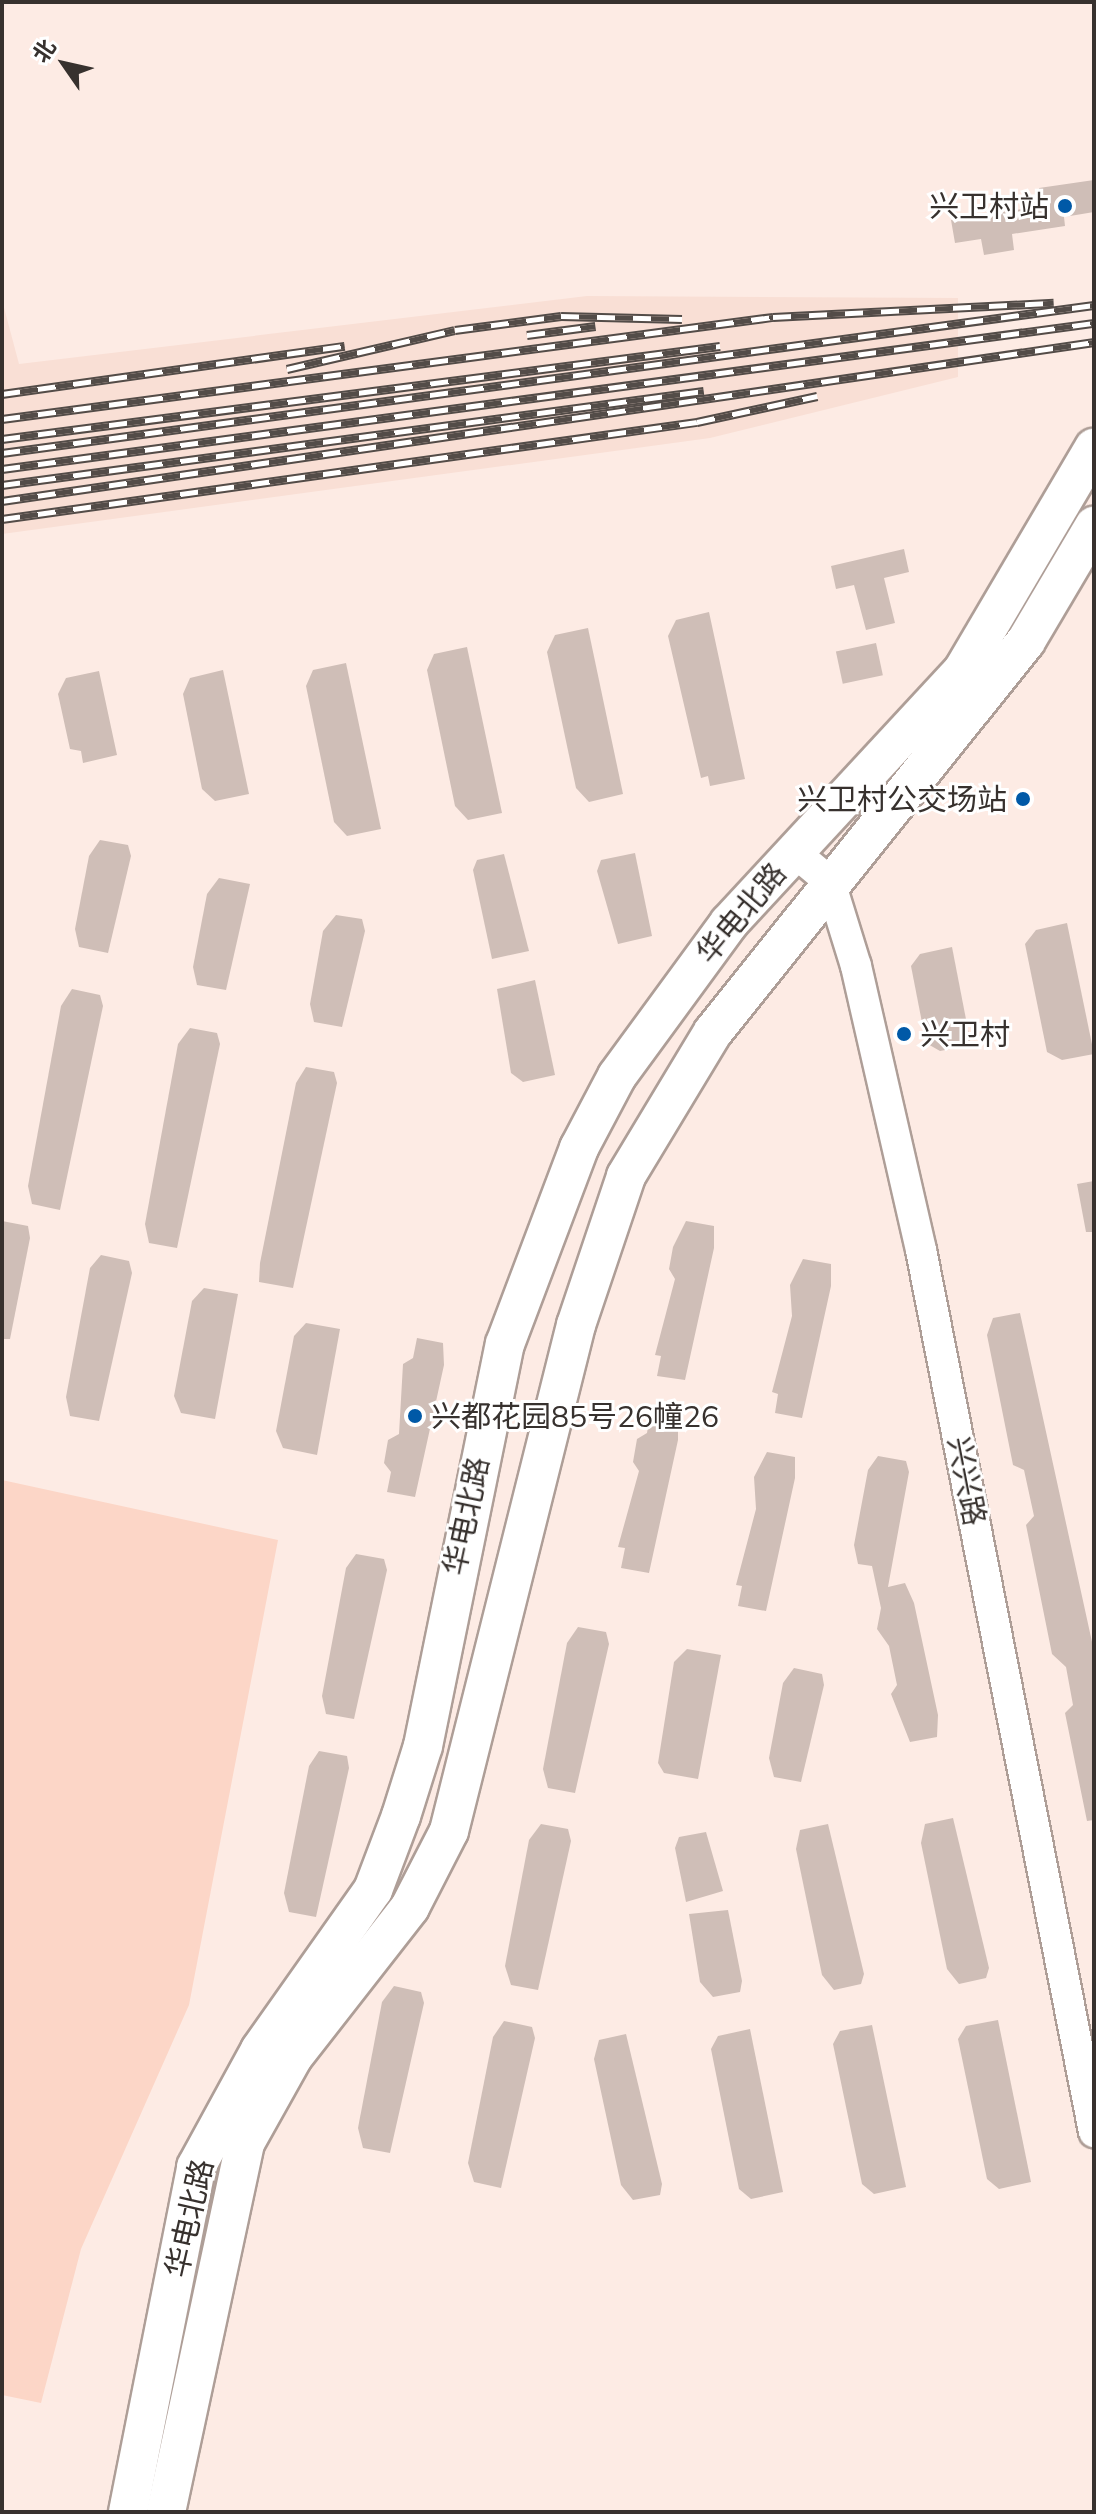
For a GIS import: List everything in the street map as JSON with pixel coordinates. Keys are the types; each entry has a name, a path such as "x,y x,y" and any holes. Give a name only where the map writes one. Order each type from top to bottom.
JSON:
{"main road":[{"name":"华电北路","path":"128,2512 196,2167 260,2050 373,1890 423,1746 459,1542 505,1344 538,1245 617,1076 680,986 793,851 963,670 1094,448"},
{"name":"华电北路","path":"166,2512 245,2143 293,2057 410,1907 449,1831 605,1226 626,1176 713,1032 830,882 1026,641 1094,526"}],"street":[{"path":"793,851 830,882"},
{"name":"兴兴路","path":"830,882 921,1250 1094,2132"}],"shaded area":[{"path":"587,296 958,298 958,377 710,438 2,534 2,300 19,364"},
{"path":"2,1480 278,1540 189,2005 81,2249 41,2403 2,2395"}],"building":[{"path":"1094,180 1094,212 1064,217 1065,226 1012,234 1014,250 984,255 981,239 955,243 951,220 1041,206 1039,188"},
{"path":"904,549 909,572 884,578 895,623 866,630 854,585 836,589 831,566"},
{"path":"709,612 745,779 710,786 708,776 701,778 668,636 676,620"},
{"path":"588,628 623,794 589,802 576,788 547,652 555,635"},
{"path":"876,643 883,675 843,684 836,652"},
{"path":"467,647 502,813 468,820 455,806 427,670 434,654"},
{"path":"346,663 381,829 347,836 334,822 306,686 313,670"},
{"path":"223,670 249,794 215,801 202,789 183,694 190,678"},
{"path":"99,671 117,755 83,763 81,751 70,749 58,694 66,678"},
{"path":"100,840 128,845 131,856 108,953 79,947 75,929 89,856"},
{"path":"635,853 652,936 618,944 597,871 601,860"},
{"path":"504,854 529,951 492,959 473,870 477,860"},
{"path":"219,878 250,884 226,990 197,985 193,967 207,894"},
{"path":"336,915 362,919 365,931 342,1027 314,1022 310,1004 323,931"},
{"path":"1067,923 1094,1054 1062,1060 1047,1052 1025,944 1036,930"},
{"path":"952,947 971,1045 940,1051 926,1043 911,966 920,954"},
{"path":"535,980 555,1075 523,1082 511,1073 497,989"},
{"path":"72,989 100,995 103,1006 60,1210 32,1204 28,1186 61,1006"},
{"path":"190,1028 217,1033 220,1044 177,1248 149,1243 145,1224 178,1044"},
{"path":"306,1067 334,1072 337,1083 293,1288 259,1282 260,1263 296,1083"},
{"path":"1094,1181 1094,1232 1086,1232 1077,1184"},
{"path":"2,1221 28,1226 30,1238 10,1339 2,1339"},
{"path":"686,1221 714,1226 714,1248 685,1380 657,1376 661,1356 655,1355 675,1279 669,1269 673,1247"},
{"path":"101,1255 129,1261 132,1273 99,1421 70,1416 66,1397 90,1268"},
{"path":"803,1259 831,1264 831,1286 802,1418 775,1413 778,1394 772,1392 792,1316 790,1285"},
{"path":"204,1288 238,1294 215,1419 181,1413 174,1396 192,1301"},
{"path":"1020,1313 1094,1651 1094,1820 1087,1821 1065,1713 1073,1705 1066,1667 1052,1654 1026,1525 1034,1516 1024,1470 1013,1465 987,1335 993,1318"},
{"path":"306,1323 340,1329 317,1455 283,1448 276,1431 294,1336"},
{"name":"兴都花园85号26幢26","path":"417,1338 443,1343 444,1365 415,1497 387,1492 391,1472 384,1463 388,1440 399,1434 403,1364 413,1358"},
{"path":"650,1414 678,1419 678,1440 649,1573 621,1568 625,1548 618,1547 639,1471 633,1462 637,1439 647,1433"},
{"path":"767,1452 795,1457 795,1478 766,1611 738,1606 742,1586 736,1585 756,1509 754,1477"},
{"path":"878,1456 906,1461 909,1472 888,1587 905,1583 914,1603 938,1715 937,1737 910,1742 891,1694 897,1685 889,1646 877,1629 881,1608 872,1566 858,1564 854,1545 868,1470"},
{"path":"356,1554 384,1559 387,1570 354,1719 326,1714 322,1696 346,1568"},
{"path":"578,1627 606,1632 609,1644 575,1793 548,1788 543,1769 567,1643"},
{"path":"687,1649 721,1655 698,1779 664,1773 658,1763 674,1662"},
{"path":"794,1668 822,1674 824,1685 801,1782 774,1777 769,1758 783,1683"},
{"path":"319,1751 347,1756 349,1768 316,1917 289,1912 284,1893 309,1766"},
{"path":"953,1818 989,1968 986,1978 959,1984 947,1969 921,1843 925,1824"},
{"path":"541,1824 568,1829 571,1841 538,1990 511,1985 505,1966 529,1840"},
{"path":"828,1824 864,1974 861,1984 834,1990 822,1975 796,1849 800,1830"},
{"path":"706,1832 723,1891 686,1902 675,1848 679,1837"},
{"path":"728,1910 742,1981 740,1992 713,1997 700,1982 689,1914"},
{"path":"394,1986 421,1992 424,2003 390,2153 363,2148 358,2128 382,2002"},
{"path":"998,2020 1031,2182 999,2189 987,2179 958,2039 966,2026"},
{"path":"504,2021 532,2027 535,2038 501,2188 474,2182 468,2163 493,2037"},
{"path":"872,2025 906,2187 874,2194 862,2184 833,2044 840,2031"},
{"path":"750,2029 783,2192 751,2199 739,2189 711,2049 718,2036"},
{"path":"626,2034 662,2184 660,2195 633,2200 621,2185 594,2059 599,2040"}],"railway":[{"path":"2,419 773,317 1054,303"},
{"path":"2,453 1094,305"},
{"path":"287,369 455,330 561,316 682,319"},
{"path":"2,469 1094,323"},
{"path":"527,335 595,326"},
{"path":"2,501 1094,342"},
{"path":"2,394 345,346"},
{"path":"2,439 720,346"},
{"path":"2,485 704,391"},
{"path":"2,519 697,422 817,396"}],"place":[{"name":"兴卫村站","path":"1065,206"},
{"name":"兴卫村公交场站","path":"1023,799"},
{"name":"兴卫村","path":"904,1034"},
{"name":"兴都花园85号26幢26","path":"415,1416"}]}
